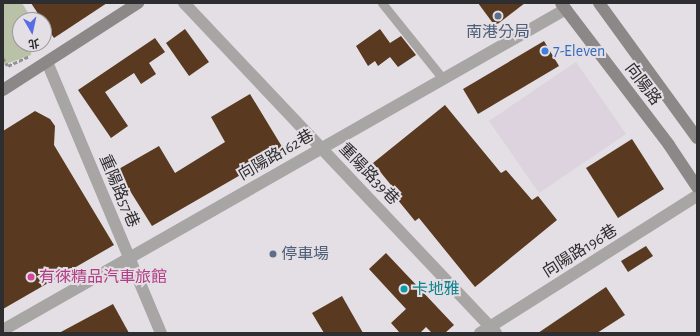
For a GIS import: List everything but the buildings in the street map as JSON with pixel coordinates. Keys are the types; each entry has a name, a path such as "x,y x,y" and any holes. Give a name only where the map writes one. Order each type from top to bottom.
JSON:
{"main road":[{"path":"3,90 138,3"},
{"name":"向陽路","path":"599,3 697,138"},
{"name":"向陽路","path":"563,6 670,145 697,187"}],"street":[{"name":"重陽路39巷","path":"184,3 493,330"},
{"name":"向陽路162巷","path":"3,330 321,147 443,79 563,6"},
{"name":"重陽路57巷","path":"48,62 161,333"},
{"name":"向陽路196巷","path":"480,333 493,330 697,196"}],"lane":[{"path":"382,3 443,79"}],"path":[{"path":"3,58 8,66 31,55"}],"shaded area":[{"path":"576,62 626,134 539,193 489,121"}],"green space":[{"path":"3,3 22,3 28,12 12,12 12,52 31,52 31,55 3,65"}],"place":[{"name":"南港分局","path":"498,16"},
{"name":"7-Eleven","path":"545,51"},
{"name":"停車場","path":"273,254"},
{"name":"有徠精品汽車旅館","path":"31,277"},
{"name":"卡地雅","path":"404,289"}]}
